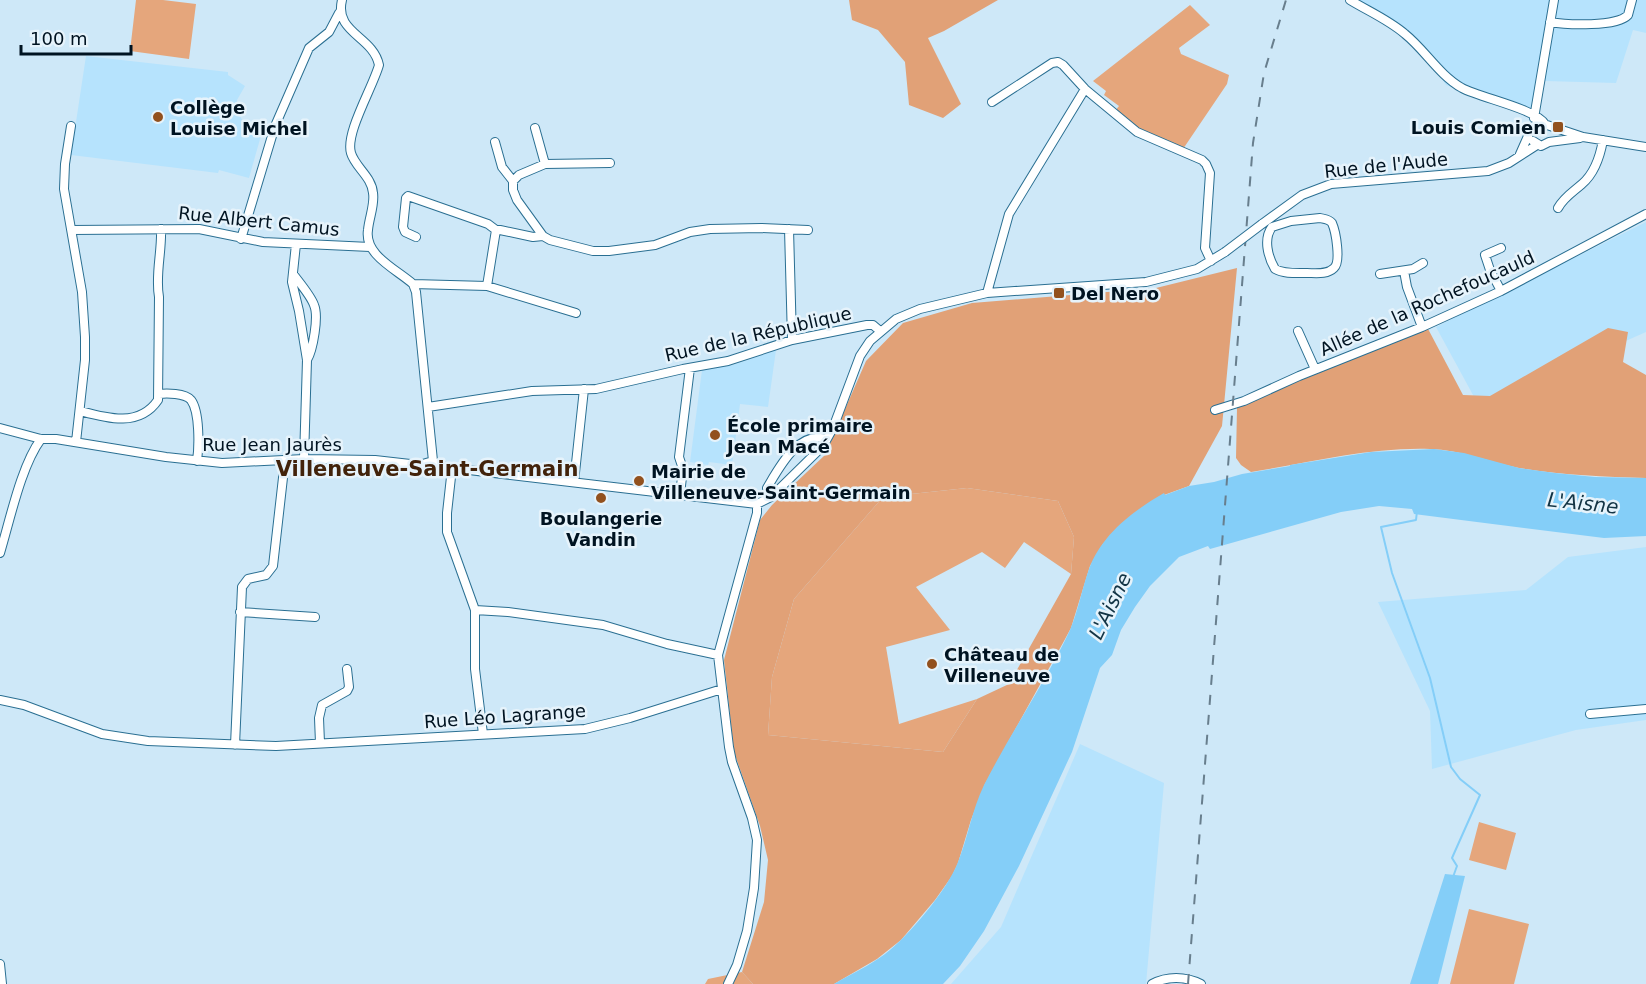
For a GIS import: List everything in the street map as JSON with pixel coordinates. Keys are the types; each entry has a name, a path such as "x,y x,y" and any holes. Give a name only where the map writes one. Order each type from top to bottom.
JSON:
{"street":[{"path":"241,239 275,126 309,48 329,32 339,13 342,0"},
{"path":"1350,0 1405,33 1449,79 1462,88 1542,118 1552,137 1549,142"},
{"path":"1554,0 1531,131 1537,145 1583,137"},
{"path":"1550,22 1561,24 1618,22 1628,15 1632,0"},
{"path":"339,13 348,28 373,49 379,65 350,142 351,156 372,186 374,195 367,233 370,247 413,284 420,313 433,461 440,466 452,468 757,504 757,513 718,655 732,762 752,818 757,840 754,888 747,931 737,965 728,984"},
{"path":"329,32 348,28"},
{"path":"992,102 1055,62 1064,64 1085,89 1137,132 1194,155 1206,164 1210,177 1205,248 1218,257"},
{"path":"987,292 1009,214 1085,89"},
{"path":"1520,155 1536,124 1583,137 1646,147"},
{"path":"71,126 64,189 82,292 85,337 85,360 76,442"},
{"path":"536,128 545,164"},
{"path":"1558,208 1564,198 1590,176 1596,167 1603,140"},
{"path":"495,142 502,167 513,181 513,190 517,200 543,236 550,240 593,251 609,251 655,245 690,232 710,229 808,230"},
{"name":"Rue de l'Aude","path":"757,504 815,455 827,439 860,356 880,331 896,319 920,309 987,292 1146,282 1197,269 1218,257 1302,195 1331,184 1488,171 1509,163 1537,145"},
{"path":"513,181 519,175 545,164 610,163"},
{"path":"416,237 405,232 403,227 408,196 488,224 496,230 533,237 543,236"},
{"path":"1287,207 1291,221"},
{"name":"Allée de la Rochefoucauld","path":"1215,410 1244,401 1315,369 1422,327 1501,291 1646,214"},
{"path":"1320,218 1332,223 1338,255 1337,264 1333,269 1327,272 1295,273 1275,268 1267,244 1269,231 1272,227 1291,221 1320,218"},
{"path":"80,411 116,420 142,413 155,404 159,394 159,297 156,282 162,248 161,229"},
{"path":"789,229 792,340"},
{"name":"Rue Albert Camus","path":"72,230 199,230 241,239 370,247"},
{"path":"487,286 496,230"},
{"path":"296,244 292,282 300,311 307,360 304,459"},
{"path":"1501,248 1485,255 1501,291"},
{"path":"1380,274 1413,269 1423,263"},
{"path":"1404,271 1407,287 1422,327"},
{"path":"293,274 315,308 314,338 311,354 307,360"},
{"path":"413,284 487,286 576,313"},
{"path":"300,311 311,300"},
{"name":"Rue de la République","path":"428,407 532,391 596,388 728,362 792,340 870,324 880,331"},
{"path":"1298,331 1315,369"},
{"path":"680,494 683,469 679,457 690,368"},
{"path":"574,482 584,389"},
{"path":"159,394 185,396 192,401 198,424 197,461"},
{"name":"Rue Jean Jaurès","path":"0,428 41,439 222,463 304,459 375,460 419,465 433,461"},
{"path":"770,495 767,488 786,458 798,445 819,437 827,439"},
{"path":"0,553 26,471 41,439"},
{"path":"235,745 242,587 255,576 266,575 273,566 285,460"},
{"path":"452,468 447,532 475,610 474,662 483,734"},
{"path":"475,610 508,612 603,625 667,644 718,655"},
{"path":"240,612 315,617"},
{"path":"320,743 320,711 326,702 347,691 349,687 347,669"},
{"name":"Rue Léo Lagrange","path":"0,700 24,705 102,734 148,741 276,746 585,729 630,718 722,689"},
{"path":"1590,714 1646,709"},
{"path":"0,964 2,984"},
{"path":"1152,984 1161,980 1179,978 1201,984"}],"shaded area":[{"path":"136,0 196,4 189,59 130,51"},
{"path":"849,0 998,0 928,38 961,104 943,118 909,105 905,62 878,30 852,20"},
{"path":"1351,0 1646,0 1646,33 1633,30 1616,83 1545,81 1535,119 1446,85 1410,32"},
{"path":"1190,5 1210,25 1179,48 1181,54 1229,75 1227,84 1183,149 1151,137 1115,111 1119,106 1104,95 1106,91 1093,81"},
{"name":"Collège Louise Michel","path":"86,56 228,72 228,75 245,86 237,100 237,112 245,124 262,132 249,178 219,170 218,173 71,155"},
{"path":"1646,222 1646,332 1479,406 1436,327"},
{"path":"1237,268 1222,426 1189,486 1164,495 1103,544 1090,566 1071,628 985,784 952,876 901,940 877,959 834,984 753,984 742,972 764,902 768,860 760,826 734,752 724,660 760,520 772,505 825,455 866,361 903,323 972,303 1156,288","holes":["967,488 1058,501 1074,537 1071,574 1009,684 977,699 943,752 768,735 772,677 794,599 883,497"]},
{"path":"1427,327 1463,395 1490,396 1608,328 1628,332 1623,362 1646,375 1646,478 1582,475 1519,468 1453,452 1430,449 1384,450 1251,472 1236,458 1237,408"},
{"name":"École primaire Jean Macé","path":"776,350 768,407 740,404 732,465 690,462 702,370 733,365"},
{"path":"967,488 1058,501 1074,537 1071,574 1024,542 1005,568 982,552 916,587 950,630 886,647 899,724 977,699 943,752 768,735 772,677 794,599 883,497"},
{"path":"1646,547 1646,720 1576,730 1432,769 1430,711 1378,602 1526,590 1568,557"},
{"path":"1080,744 1164,783 1146,984 951,984 1001,927"},
{"path":"1479,822 1516,833 1506,870 1469,860"},
{"path":"1469,909 1529,924 1514,984 1450,984"},
{"path":"742,972 753,984 705,984 708,979"}],"water":[{"name":"L'Aisne","path":"1434,449 1464,453 1519,468 1555,473 1646,478 1646,536 1604,538 1414,514 1412,509 1379,506 1341,512 1210,549 1208,546 1179,557 1150,586 1135,607 1121,630 1112,655 1100,668 1072,752 1019,866 984,931 960,966 943,984 834,984 885,954 905,936 946,885 958,862 984,785 1070,630 1095,556 1110,534 1130,516 1164,493 1165,495 1189,486 1242,474 1371,452"},
{"path":"1445,874 1465,876 1438,984 1410,984"}],"waterway":[{"path":"1417,511 1416,520 1381,527 1392,573 1430,678 1451,767 1460,779 1480,795 1452,858 1457,866 1453,877"}],"railway":[{"path":"1188,984 1253,143 1264,73 1286,0"}],"place":[{"name":"Collège Louise Michel","path":"158,117"},
{"name":"Louis Comien","path":"1558,127"},
{"name":"Del Nero","path":"1059,293"},
{"name":"École primaire Jean Macé","path":"715,435"},
{"name":"Mairie de Villeneuve-Saint-Germain","path":"639,481"},
{"name":"Boulangerie Vandin","path":"601,498"},
{"name":"Château de Villeneuve","path":"932,664"}],"district":[{"name":"Villeneuve-Saint-Germain","path":"427,469"}]}
